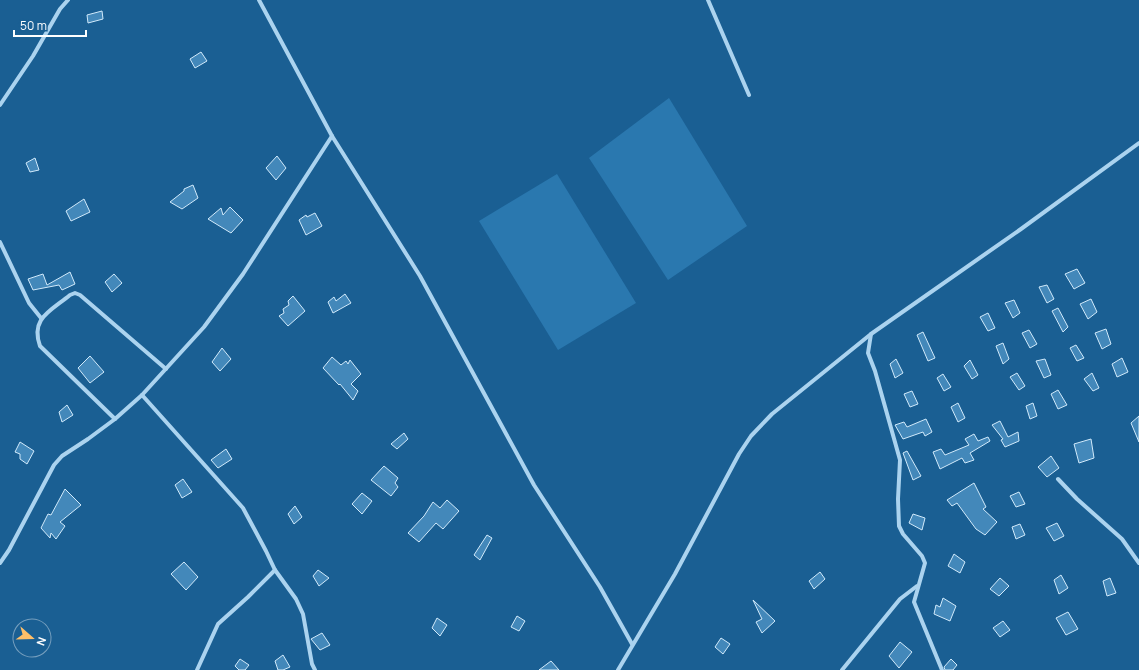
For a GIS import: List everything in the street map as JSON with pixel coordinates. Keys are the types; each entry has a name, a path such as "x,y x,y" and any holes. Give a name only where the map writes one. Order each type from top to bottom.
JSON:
{"street":[{"path":"0,105 33,56 60,9 68,0"},
{"path":"258,0 332,136 420,276 534,485 600,587 632,644"},
{"path":"708,0 749,95"},
{"path":"0,563 9,550 54,465 62,456 115,419 142,395 204,328 243,274 332,136"},
{"path":"618,670 632,644 675,574 739,454 751,436 772,414 871,334 1022,229 1139,143"},
{"path":"0,242 29,303 41,318"},
{"path":"115,419 40,346 36,336 41,318 75,293 80,295 166,369"},
{"path":"871,334 868,353 875,370 900,460 898,498 899,526 903,534 922,556 925,563 917,585 914,602 942,670"},
{"path":"142,395 243,508 266,551 274,570 296,599 304,614 312,664 315,670"},
{"path":"1058,479 1077,500 1122,539 1139,563"},
{"path":"198,670 222,618 248,597 274,570"},
{"path":"842,670 900,599 917,585"}],"shaded area":[{"path":"669,98 747,226 668,280 589,158"},
{"path":"557,174 636,303 558,350 479,221"}],"building":[{"path":"102,11 103,19 88,23 87,15"},
{"path":"201,52 207,61 195,68 190,59"},
{"path":"277,156 286,168 276,180 266,168"},
{"path":"35,158 39,170 30,172 26,163"},
{"path":"193,185 198,198 182,209 170,202 184,191 184,189"},
{"path":"84,199 90,212 71,221 66,211"},
{"path":"230,207 243,220 231,233 208,219 221,208 223,215"},
{"path":"315,213 322,226 306,235 299,220 306,215 307,217"},
{"path":"1077,269 1085,283 1074,289 1065,274"},
{"path":"70,272 75,284 62,290 59,285 33,290 28,279 43,274 47,285"},
{"path":"114,274 122,283 112,292 105,282"},
{"path":"1047,285 1054,299 1047,303 1039,287"},
{"path":"345,294 351,303 333,313 328,302 334,297 336,301"},
{"path":"293,296 305,311 288,326 279,316 284,313 283,309 289,305 288,301"},
{"path":"1091,299 1097,312 1088,319 1080,304"},
{"path":"1014,300 1020,313 1013,318 1005,303"},
{"path":"1058,308 1068,327 1063,332 1052,311"},
{"path":"988,313 995,328 988,331 980,317"},
{"path":"1106,329 1111,344 1102,349 1095,333"},
{"path":"1029,330 1037,344 1030,348 1022,333"},
{"path":"923,332 935,358 928,361 917,335"},
{"path":"1003,343 1009,359 1003,364 996,346"},
{"path":"1076,345 1084,358 1077,361 1070,348"},
{"path":"222,348 231,359 220,371 212,362"},
{"path":"90,356 104,372 90,383 78,368"},
{"path":"332,357 341,365 346,361 348,364 350,360 361,374 351,384 358,391 353,400 340,384 339,385 323,368"},
{"path":"1122,358 1128,372 1117,377 1112,364"},
{"path":"896,359 903,373 895,378 890,364"},
{"path":"1045,359 1051,375 1044,378 1036,361"},
{"path":"970,360 978,375 972,379 964,366"},
{"path":"1017,373 1025,386 1019,390 1010,377"},
{"path":"1092,373 1099,388 1093,391 1084,379"},
{"path":"943,374 951,387 944,391 937,378"},
{"path":"1058,390 1067,405 1058,409 1051,394"},
{"path":"912,391 918,404 910,407 904,394"},
{"path":"958,403 965,418 958,422 951,407"},
{"path":"1033,403 1037,416 1030,419 1026,406"},
{"path":"67,405 73,415 62,422 59,412"},
{"path":"1139,416 1139,442 1131,423"},
{"path":"926,419 932,432 925,436 923,432 903,439 895,425 904,422 907,427"},
{"path":"1000,421 1008,437 1018,432 1019,441 1005,447 1001,440 1003,439 992,425"},
{"path":"404,433 408,439 397,449 391,444"},
{"path":"974,434 978,441 988,437 990,441 970,453 974,460 965,463 962,458 940,469 933,452 941,449 945,455 969,445 965,439"},
{"path":"1091,439 1094,458 1079,463 1074,444"},
{"path":"20,442 34,451 27,464 20,459 20,454 15,452"},
{"path":"226,449 232,459 218,468 211,460"},
{"path":"907,451 921,476 913,480 903,453"},
{"path":"1051,456 1059,468 1047,477 1038,467"},
{"path":"384,466 398,478 395,483 398,487 391,496 371,480"},
{"path":"183,479 192,492 182,498 175,485"},
{"path":"974,483 986,507 983,509 997,522 985,535 976,529 957,503 952,506 947,500"},
{"path":"65,489 81,505 60,522 65,526 56,539 51,533 50,538 41,528 48,514 51,515"},
{"path":"1019,492 1025,504 1016,507 1010,496"},
{"path":"362,493 372,501 362,514 352,504"},
{"path":"447,500 459,511 443,529 436,523 419,542 408,533 424,516 433,502 440,508"},
{"path":"295,506 302,517 294,524 288,514"},
{"path":"913,514 925,518 922,530 909,523"},
{"path":"1057,523 1064,536 1054,541 1046,528"},
{"path":"1020,524 1025,535 1016,539 1012,527"},
{"path":"487,535 492,538 480,560 474,555"},
{"path":"954,554 965,562 960,573 948,566"},
{"path":"184,562 198,577 186,590 171,574"},
{"path":"318,570 329,578 319,586 313,576"},
{"path":"820,572 825,579 814,589 809,581"},
{"path":"1061,575 1068,588 1059,594 1054,580"},
{"path":"1000,578 1009,586 999,596 990,589"},
{"path":"1110,578 1116,593 1107,596 1103,581"},
{"path":"943,598 956,606 950,621 934,614 936,605 940,607"},
{"path":"753,600 775,621 762,633 756,622 762,619"},
{"path":"1068,612 1078,629 1066,635 1056,618"},
{"path":"517,616 525,621 519,631 511,627"},
{"path":"437,618 447,625 440,636 432,628"},
{"path":"1003,621 1010,630 1000,637 993,628"},
{"path":"322,633 330,645 320,650 311,639"},
{"path":"721,638 730,644 723,654 715,647"},
{"path":"900,642 912,652 899,668 889,656"},
{"path":"283,655 290,667 283,670 278,670 275,661"},
{"path":"240,659 249,665 245,670 239,670 235,666"},
{"path":"951,659 957,665 953,670 945,670 944,667"},
{"path":"551,661 559,670 539,670"}]}
